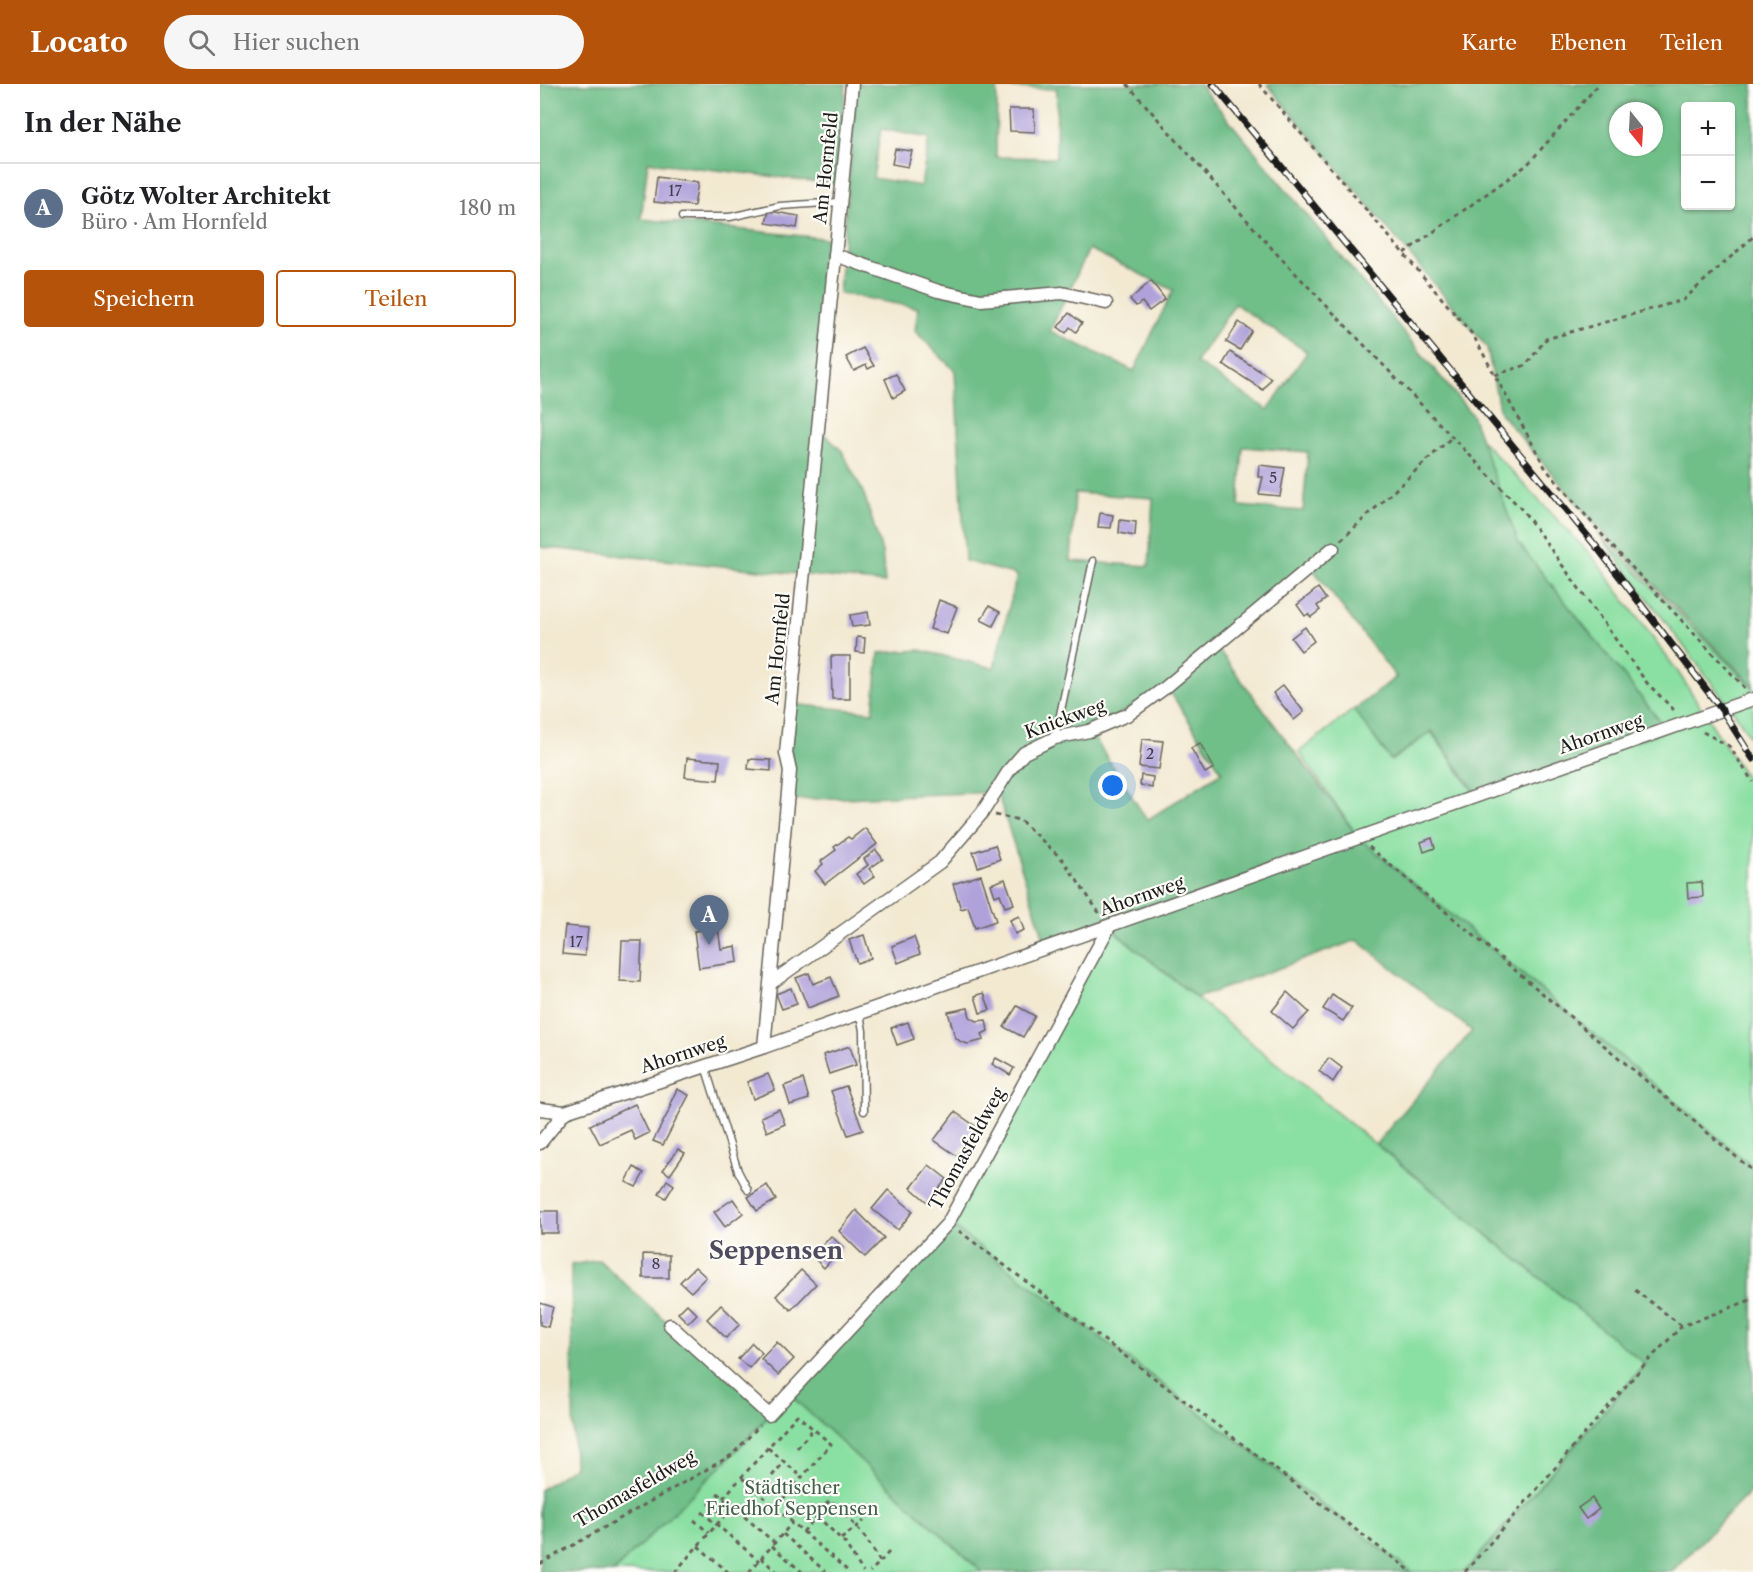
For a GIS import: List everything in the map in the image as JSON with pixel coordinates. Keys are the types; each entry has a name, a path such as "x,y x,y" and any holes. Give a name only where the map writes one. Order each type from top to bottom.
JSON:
{"street":[{"name":"Am Hornfeld","path":"764,1047 790,771 786,753 852,84"},
{"path":"835,255 938,291 981,300 1062,293 1106,303"},
{"name":"Knickweg","path":"771,983 940,862 982,813 1010,769 1024,753 1055,738 1089,731 1129,714 1166,687 1333,548"},
{"name":"Ahornweg","path":"540,1109 565,1112 764,1047 1686,723 1749,694"},
{"name":"Thomasfeldweg","path":"770,1415 948,1223 1108,927"},
{"path":"540,1143 565,1112"},
{"path":"670,1324 770,1415"}],"lane":[{"path":"682,217 730,217 780,206 840,202"},
{"path":"1055,738 1093,561"},
{"path":"860,1014 863,1031 864,1111"},
{"path":"705,1066 738,1171 748,1190"}],"path":[{"path":"1127,84 1275,252 1524,512 1647,683 1672,709"},
{"path":"1259,84 1473,335 1546,469 1611,545 1749,694"},
{"path":"1404,253 1527,165 1599,84"},
{"path":"1494,375 1526,365 1546,339 1683,300 1753,237"},
{"path":"1333,548 1452,437"},
{"path":"1686,723 1729,746 1753,782"},
{"path":"982,813 1020,820 1063,860 1108,927"},
{"path":"1359,838 1753,1171"},
{"path":"948,1223 1412,1572"},
{"path":"1635,1290 1682,1326"},
{"path":"1465,1572 1645,1364 1682,1326 1753,1299"},
{"name":"Thomasfeldweg","path":"540,1564 732,1455 770,1415"},
{"path":"723,1498 797,1415 831,1444 775,1508"},
{"path":"797,1448 813,1429"},
{"path":"768,1448 802,1477"},
{"path":"772,1476 784,1462"},
{"path":"741,1478 849,1572"},
{"path":"717,1492 802,1572"},
{"path":"803,1532 830,1500 857,1527 880,1562"},
{"path":"709,1503 724,1516"},
{"path":"675,1572 733,1506"},
{"path":"702,1512 777,1572"},
{"path":"817,1516 855,1556 863,1572"},
{"path":"694,1520 709,1533"},
{"path":"841,1539 864,1521"},
{"path":"751,1571 792,1523"},
{"path":"783,1534 826,1572"},
{"path":"698,1546 728,1572"},
{"path":"870,1572 889,1551"}],"green space":[{"path":"540,84 846,84 836,184 648,162 641,219 831,239 818,428 842,451 864,494 882,552 885,583 540,547"},
{"path":"857,84 1199,84 1472,415 1519,544 1667,730 1478,796 1432,731 1391,760 1354,710 1396,677 1312,568 1215,645 1359,838 1753,1167 1753,1489 1671,1572 1465,1572 1645,1364 1376,1144 1472,1031 1357,940 1197,998 1109,927 1047,948 997,792 788,800 791,704 873,712 879,653 919,650 994,668 1017,575 965,561 955,371 915,331 918,308 839,293","holes":["997,88 1057,89 1056,158 996,157","881,129 929,138 921,186 873,178","1089,249 1173,290 1134,371 1050,331","1235,304 1307,352 1268,410 1196,362","1243,447 1308,452 1303,511 1239,506","1075,493 1153,498 1149,566 1071,561","1167,687 1222,772 1147,820 1090,731"]},
{"path":"1267,84 1753,84 1753,686 1601,531 1500,413 1487,347"},
{"path":"1473,431 1592,556 1678,672 1753,788 1753,1167 1359,838 1299,752 1354,709 1391,761 1431,732 1477,797 1666,730 1519,544"},
{"path":"1598,533 1753,688 1753,742 1736,715"},
{"path":"1109,927 1645,1364 1465,1572 1412,1572 948,1223"},
{"path":"948,1223 1412,1572 982,1572 789,1394"},
{"path":"599,1260 769,1415 732,1455 613,1572 540,1572 540,1490 574,1467 571,1265"},
{"name":"Städtischer Friedhof Seppensen","path":"789,1394 982,1572 613,1572 732,1455"}],"building":[{"path":"1009,109 1034,109 1035,132 1010,131"},
{"path":"895,149 912,151 908,167 892,164"},
{"path":"657,177 698,183 694,206 654,202"},
{"path":"769,211 799,216 797,228 766,223"},
{"path":"1151,281 1165,299 1149,311 1142,302 1136,306 1130,299"},
{"path":"1069,313 1082,323 1076,332 1070,327 1066,333 1058,327"},
{"path":"1239,322 1252,331 1240,350 1226,342"},
{"path":"863,348 874,366 868,369 866,365 854,371 846,357"},
{"path":"1230,352 1271,378 1263,390 1223,364"},
{"path":"896,374 905,391 893,398 885,379"},
{"path":"1259,465 1285,468 1280,496 1259,494 1263,477 1258,477"},
{"path":"1100,513 1113,515 1111,528 1098,527"},
{"path":"1120,520 1136,522 1135,536 1119,533"},
{"path":"1318,588 1326,599 1317,606 1320,610 1311,617 1308,614 1305,616 1297,605"},
{"path":"939,600 957,607 947,634 930,629"},
{"path":"989,606 1000,612 993,626 981,620"},
{"path":"868,612 870,625 852,627 850,615"},
{"path":"1305,627 1314,641 1301,651 1291,638"},
{"path":"857,637 865,638 864,653 856,652"},
{"path":"831,656 850,656 850,699 832,699"},
{"path":"1283,685 1304,712 1294,720 1273,693"},
{"path":"1142,739 1163,741 1159,769 1139,767"},
{"path":"1200,743 1214,768 1205,773 1191,748"},
{"path":"687,758 720,761 718,780 685,777"},
{"path":"749,759 771,760 771,771 748,769"},
{"path":"1141,775 1153,777 1152,788 1140,785"},
{"path":"865,828 877,844 825,884 815,871 823,864 821,861 836,850 834,847 848,837 851,839"},
{"path":"1432,838 1435,848 1424,852 1421,842"},
{"path":"995,845 1000,859 978,867 973,852"},
{"path":"876,850 883,859 869,869 875,876 864,884 856,874 868,865 864,859"},
{"path":"981,875 996,921 975,928 968,907 961,909 953,884"},
{"path":"1005,879 1014,904 1005,907 1000,894 995,896 991,884"},
{"path":"1702,882 1703,897 1688,898 1687,883"},
{"path":"1019,916 1024,930 1015,934 1010,920"},
{"path":"565,926 588,928 585,956 562,954"},
{"path":"718,928 721,949 736,946 738,962 699,968 694,931"},
{"path":"864,935 871,958 857,963 849,940"},
{"path":"914,937 920,954 898,963 892,946"},
{"path":"622,941 642,941 640,982 620,981"},
{"path":"809,973 813,984 831,977 839,996 808,1008 796,978"},
{"path":"791,988 797,1004 782,1009 776,994"},
{"path":"1287,992 1309,1012 1293,1029 1272,1011"},
{"path":"984,993 990,1010 980,1013 975,996"},
{"path":"1332,995 1352,1008 1343,1021 1323,1009"},
{"path":"1017,1006 1035,1016 1023,1037 1004,1027"},
{"path":"968,1008 970,1017 977,1021 986,1020 988,1031 982,1034 984,1040 968,1044 955,1037 948,1012"},
{"path":"908,1022 914,1039 897,1045 891,1028"},
{"path":"850,1046 856,1065 829,1074 823,1055"},
{"path":"996,1058 1014,1068 1010,1075 992,1064"},
{"path":"1329,1058 1342,1068 1333,1082 1319,1071"},
{"path":"768,1074 775,1090 753,1099 747,1082"},
{"path":"803,1079 809,1099 790,1105 784,1086"},
{"path":"846,1086 863,1130 848,1135 831,1091"},
{"path":"677,1089 689,1095 663,1145 653,1141 672,1105 670,1104"},
{"path":"635,1104 649,1133 635,1140 631,1130 600,1144 590,1125"},
{"path":"779,1109 785,1124 767,1132 761,1117"},
{"path":"955,1112 978,1128 957,1156 934,1140"},
{"path":"678,1149 685,1153 670,1175 663,1170"},
{"path":"929,1165 947,1179 927,1202 911,1188"},
{"path":"634,1167 644,1173 636,1187 626,1182"},
{"path":"667,1180 674,1185 666,1198 659,1194"},
{"path":"767,1185 776,1200 757,1211 748,1197"},
{"path":"888,1190 913,1211 898,1230 872,1209"},
{"path":"733,1199 743,1213 725,1227 714,1212"},
{"path":"856,1210 884,1238 865,1257 839,1231"},
{"path":"540,1211 558,1211 558,1233 540,1233"},
{"path":"831,1236 843,1247 824,1268 812,1256"},
{"path":"643,1254 669,1255 669,1278 643,1278"},
{"path":"695,1267 706,1277 691,1292 680,1282"},
{"path":"801,1270 816,1284 791,1310 776,1296"},
{"path":"540,1303 553,1307 548,1327 540,1325"},
{"path":"687,1304 697,1314 688,1323 678,1313"},
{"path":"721,1305 740,1324 726,1338 707,1319"},
{"path":"777,1342 794,1359 778,1375 761,1359"},
{"path":"752,1343 762,1353 749,1368 738,1359"},
{"path":"1592,1498 1599,1509 1586,1519 1578,1508"}],"railway":[{"path":"1213,84 1600,551 1722,710 1753,759"}],"place":[{"name":"Götz Wolter Architekt","path":"709,945"}],"district":[{"name":"Seppensen","path":"776,1251"}]}
